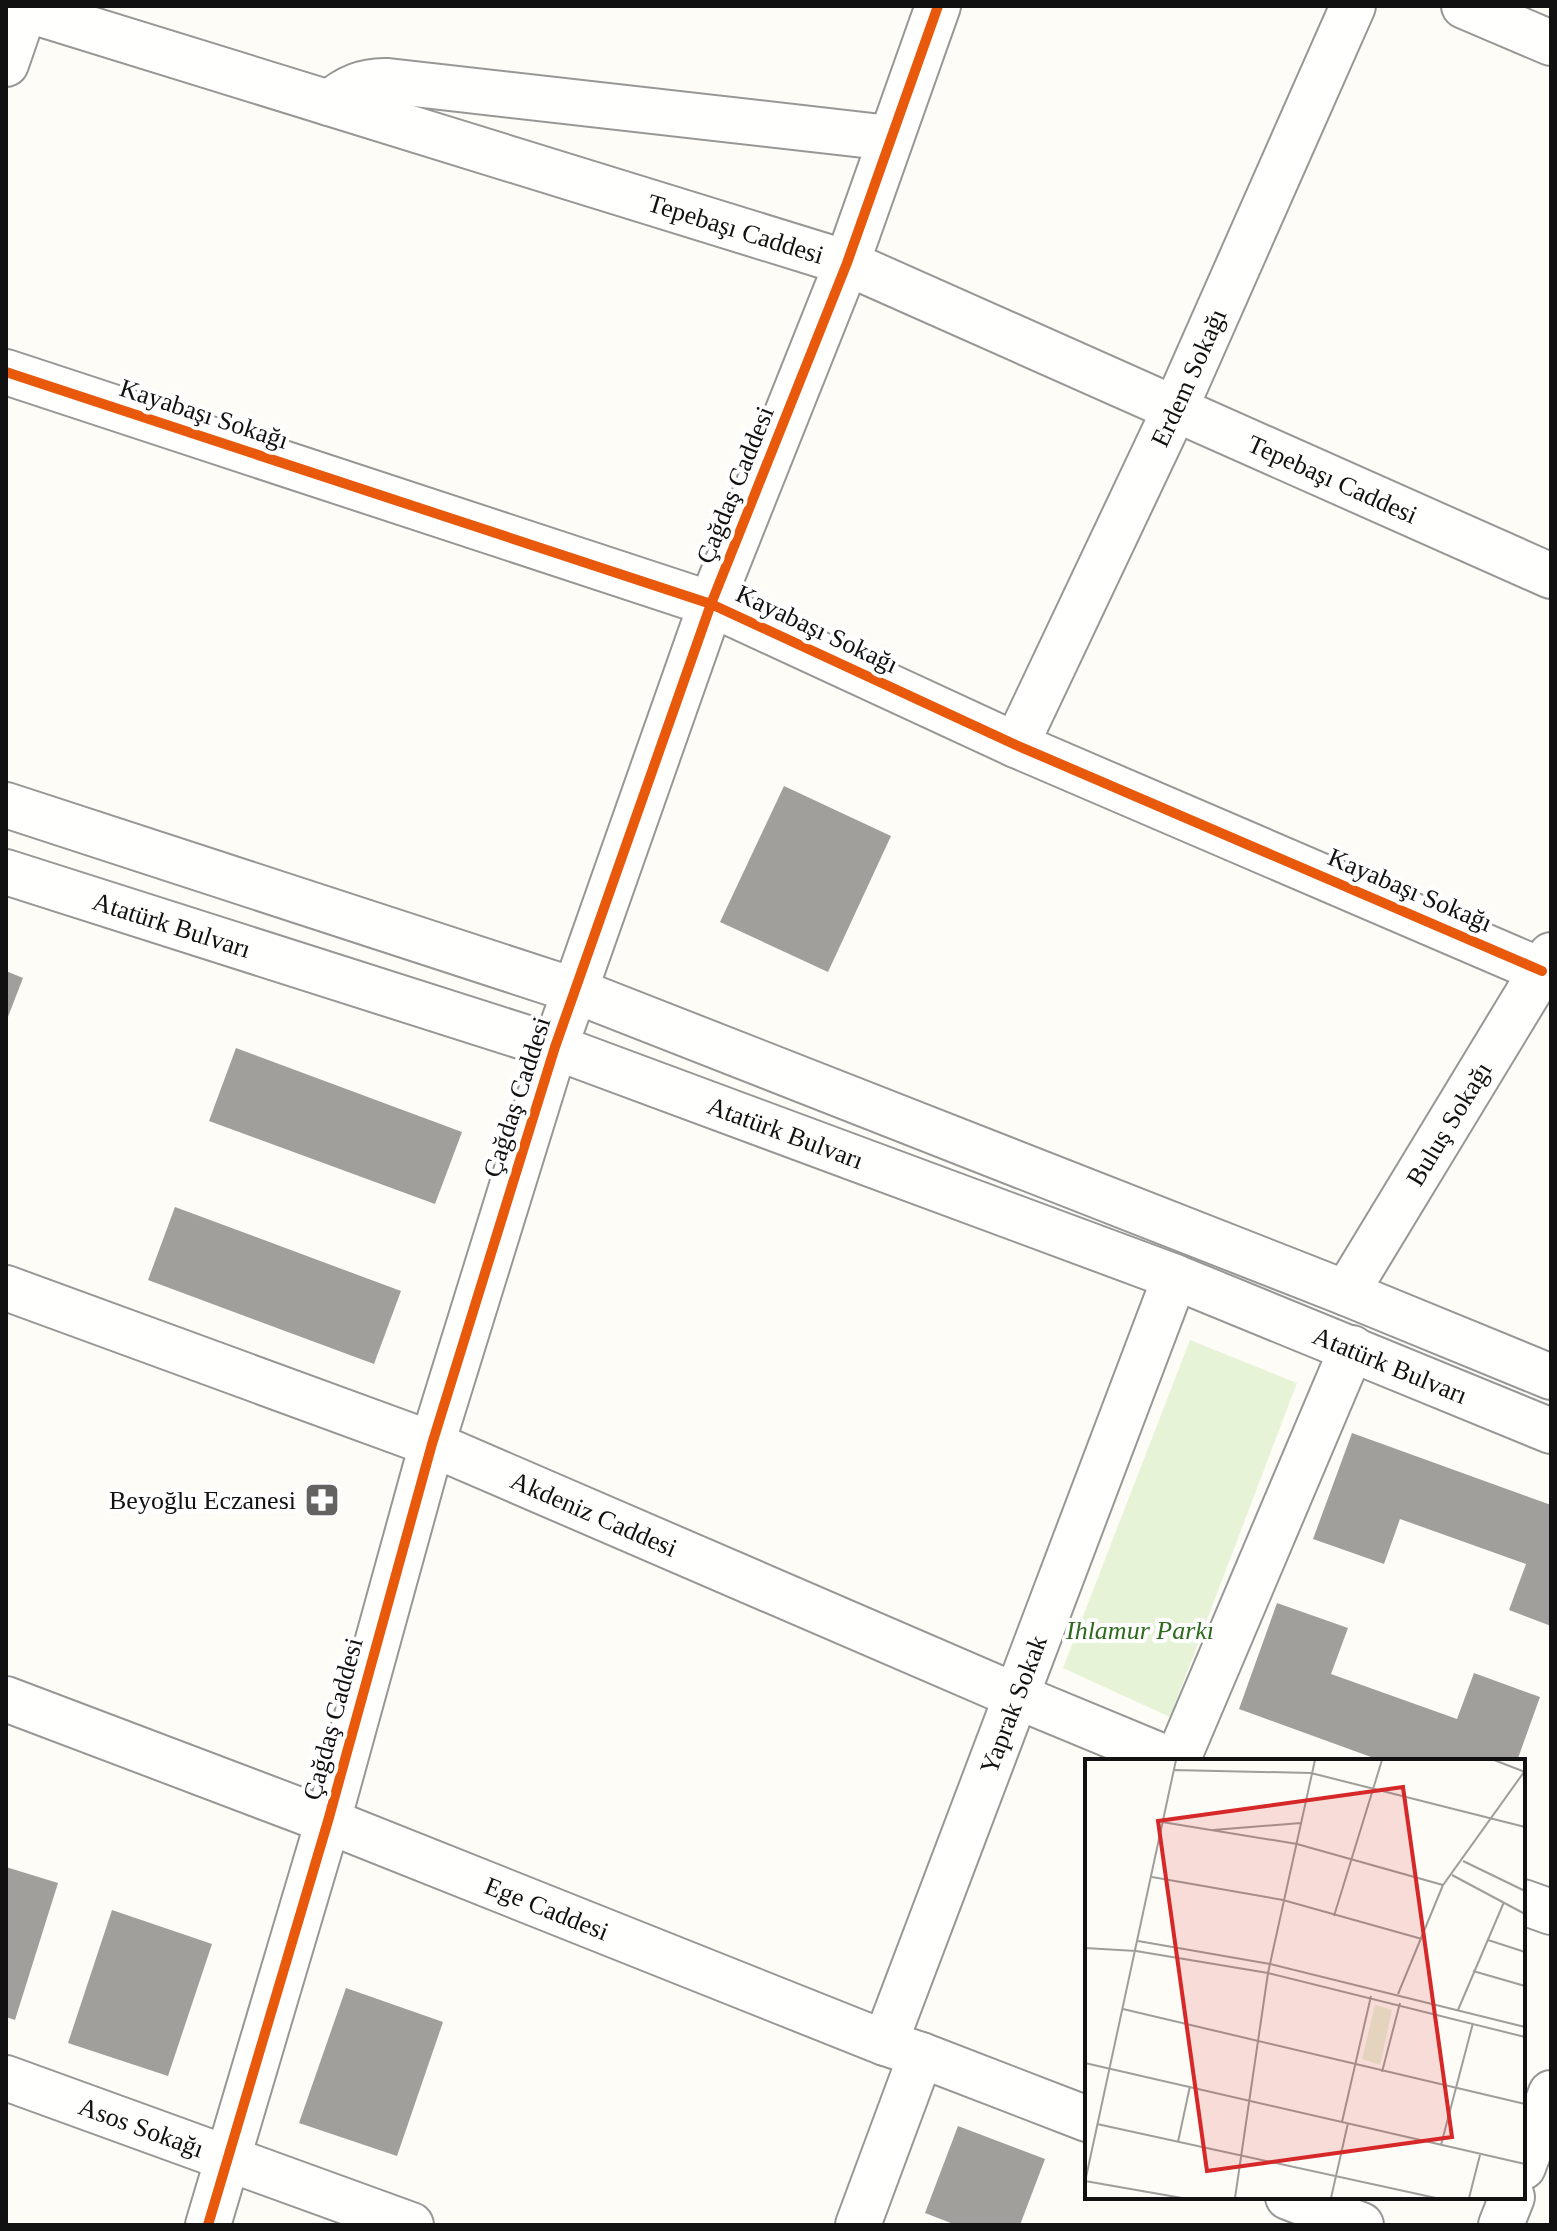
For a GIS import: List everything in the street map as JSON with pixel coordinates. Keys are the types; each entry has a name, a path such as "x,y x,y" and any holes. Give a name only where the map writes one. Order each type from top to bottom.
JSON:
{"street":[{"name":"Çağdaş Caddesi","path":"208,2225 328,1821 432,1444 555,1047 711,604 847,263 938,6"},
{"name":"Erdem Sokağı","path":"1016,745 1175,409 1353,6"},
{"path":"1464,6 1551,43"},
{"path":"6,64 25,7"},
{"name":"Tepebaşı Caddesi","path":"25,7 847,263 1551,576"},
{"path":"329,103 359,84 388,81 890,138"},
{"name":"Kayabaşı Sokağı","path":"6,372 711,604 1016,745 1546,963"},
{"path":"6,805 576,991 1346,1293 1551,1377"},
{"name":"Atatürk Bulvarı","path":"6,872 555,1047 1175,1277 1551,1431"},
{"name":"Buluş Sokağı","path":"1346,1293 1546,963"},
{"name":"Yaprak Sokak","path":"858,2225 903,2049 1016,1696 1175,1277"},
{"name":"Akdeniz Caddesi","path":"6,1288 432,1444 1016,1696 1170,1759"},
{"path":"1176,1759 1352,1348"},
{"name":"Ege Caddesi","path":"6,1699 328,1821 1085,2118"},
{"path":"1525,1903 1551,1912"},
{"name":"Asos Sokağı","path":"6,2078 411,2225"},
{"path":"1525,2162 1551,2093"},
{"path":"1293,2199 1361,2225"},
{"path":"1501,2225 1511,2199"}],"green space":[{"name":"Ihlamur Parkı","path":"1190,1340 1297,1383 1170,1717 1063,1668"}],"building":[{"path":"784,786 891,836 828,972 720,922"},
{"path":"6,971 23,978 6,1022"},
{"path":"236,1048 462,1132 435,1204 209,1121"},
{"path":"175,1207 401,1291 374,1364 148,1280"},
{"path":"1352,1433 1551,1505 1551,1626 1509,1610 1526,1564 1400,1519 1384,1564 1313,1539"},
{"path":"1277,1603 1348,1628 1331,1674 1457,1719 1474,1673 1540,1697 1518,1759 1376,1759 1239,1709"},
{"path":"6,1867 58,1883 15,2020 6,2017"},
{"path":"112,1910 212,1944 168,2076 68,2043"},
{"path":"346,1988 443,2022 397,2156 299,2123"},
{"path":"958,2126 1045,2159 1020,2225 956,2225 925,2213"}],"cycle path":[{"path":"208,2225 328,1821 432,1444 555,1047 711,604 847,263 938,6"},
{"path":"6,372 711,604 1016,745 1542,971"}],"place":[{"name":"Beyoğlu Eczanesi","path":"322,1500"}]}
